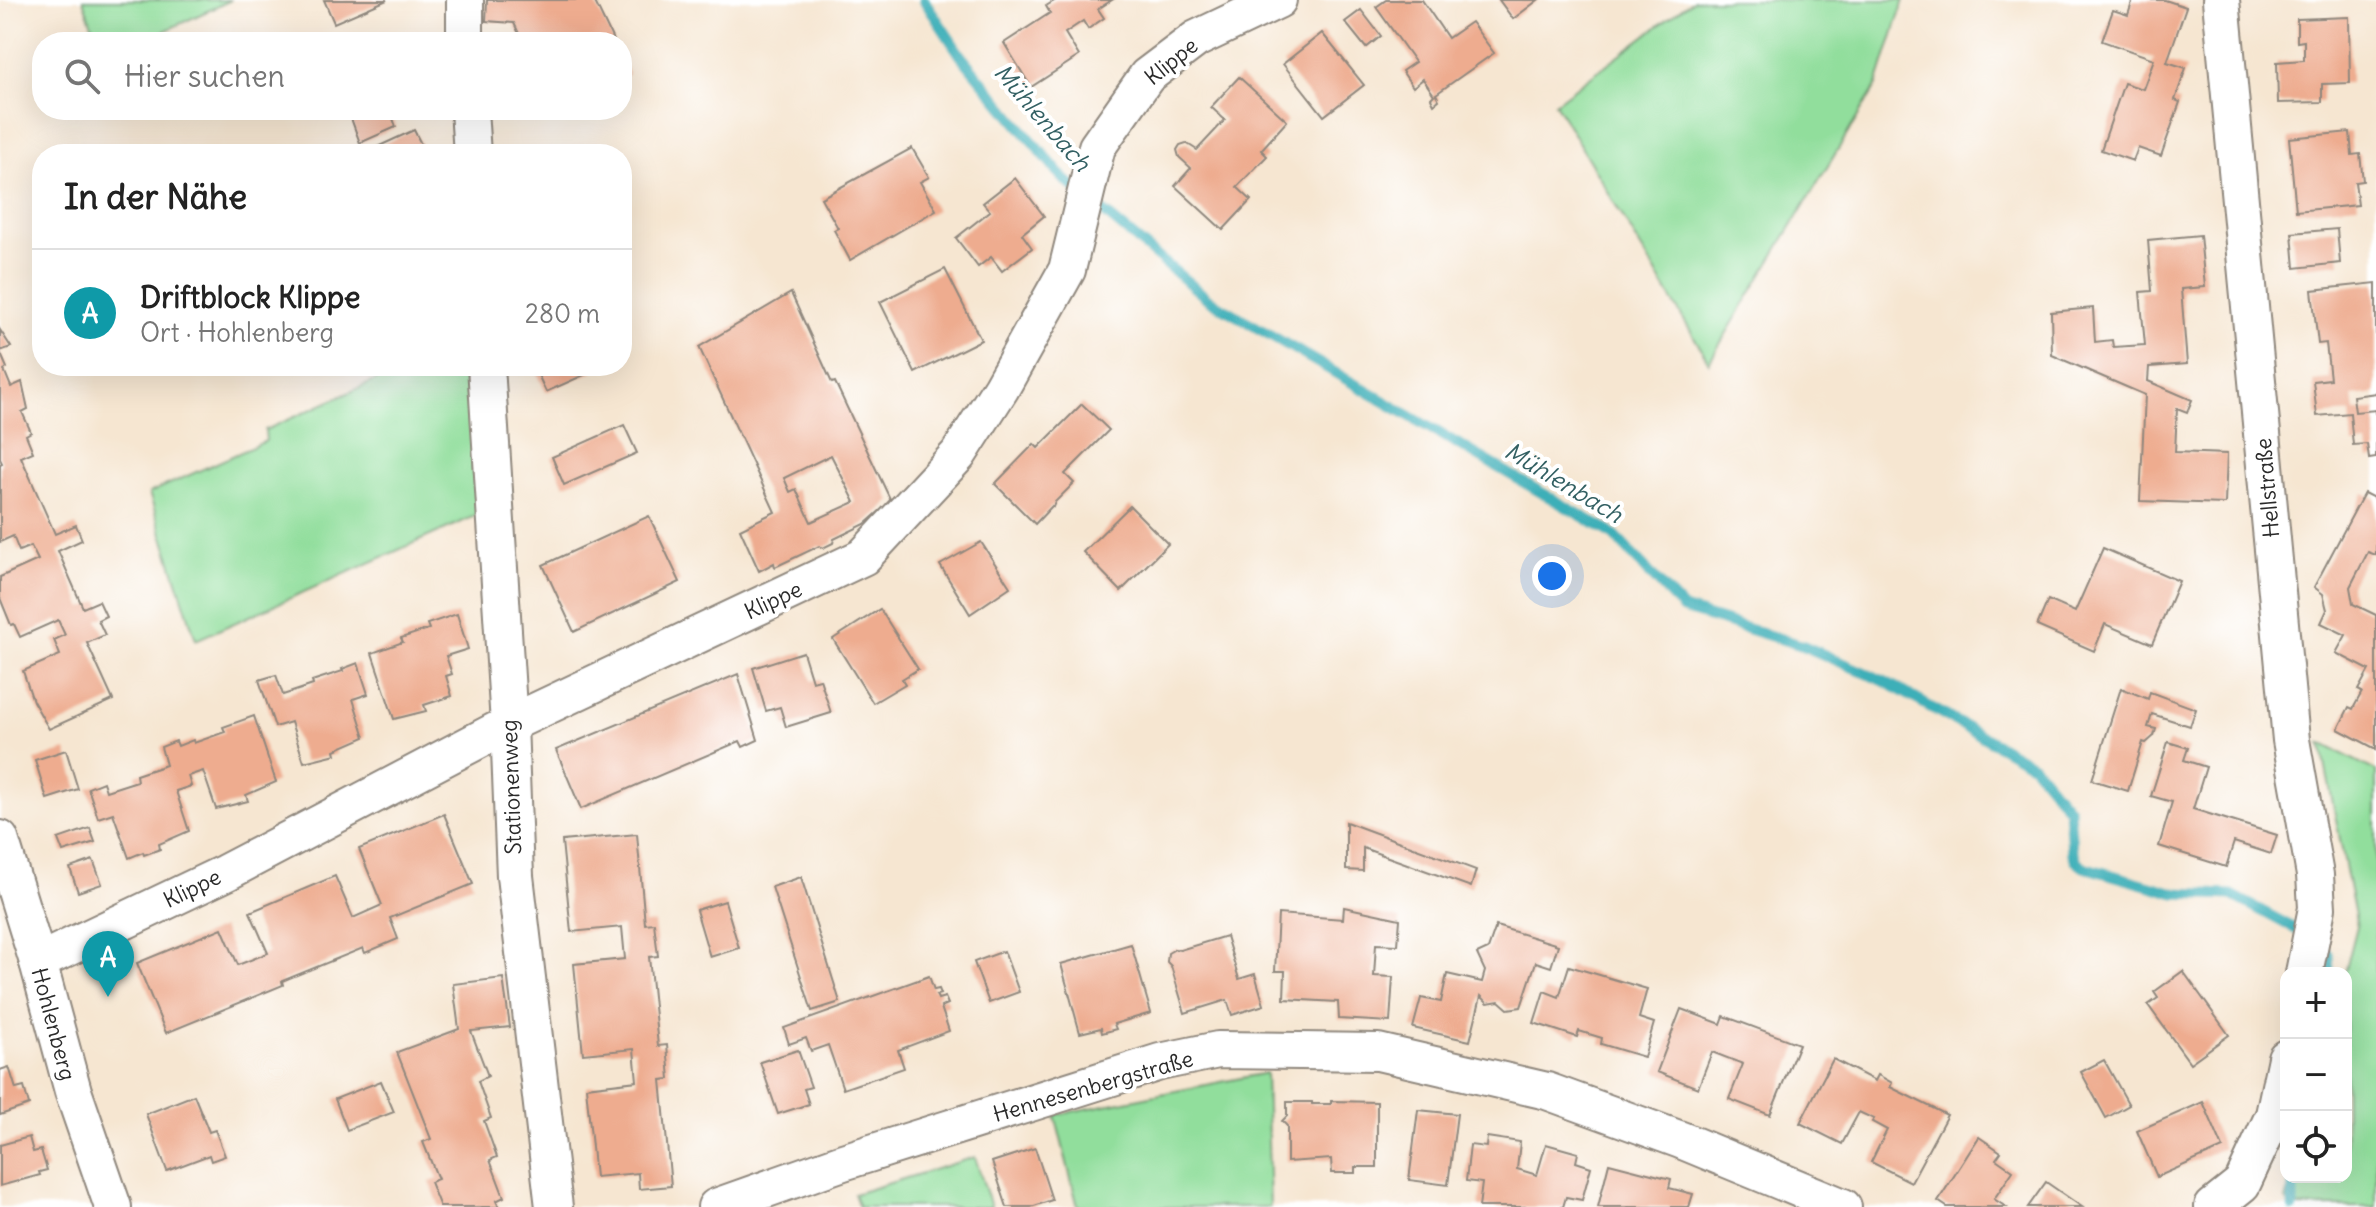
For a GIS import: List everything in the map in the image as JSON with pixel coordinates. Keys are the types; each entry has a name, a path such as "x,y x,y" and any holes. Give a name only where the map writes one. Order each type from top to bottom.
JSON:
{"street":[{"path":"465,0 465,32"},
{"name":"Klippe","path":"38,962 225,873 509,724 863,557 958,455 1001,388 1067,270 1097,147 1147,76 1196,39 1278,0"},
{"name":"Hellstraße","path":"2221,0 2291,740 2315,875 2317,908 2306,963"},
{"path":"470,120 471,144"},
{"name":"Stationenweg","path":"487,376 509,724 515,876 554,1207"},
{"name":"Hohlenberg","path":"0,839 73,1091 113,1207"},
{"name":"Hennesenbergstraße","path":"716,1207 843,1162 1160,1062 1218,1050 1378,1052 1547,1091 1681,1140 1843,1207"},
{"path":"2213,1207 2242,1184 2274,1115 2280,1086"}],"green space":[{"path":"83,0 231,0 162,32 94,32"},
{"path":"1693,0 1904,0 1877,85 1709,362 1555,103"},
{"path":"386,376 476,376 484,512 196,640 149,493 266,441 265,430"},
{"path":"2321,743 2376,771 2376,1207 2292,1207 2286,1200 2290,1183 2352,1183 2352,967 2347,967 2357,926"},
{"path":"1266,1073 1270,1207 1078,1207 1055,1115"},
{"path":"975,1157 991,1207 859,1207 854,1194"}],"building":[{"path":"324,0 387,0 334,23"},
{"path":"487,0 594,0 609,32 518,32 514,23 486,21"},
{"path":"1056,0 1112,0 1098,9 1104,18 1088,29 1083,21 1065,33 1079,56 1031,87 1004,43 1050,13 1046,6"},
{"path":"1386,0 1422,0 1448,38 1471,22 1494,53 1436,94 1439,100 1434,104 1431,98 1434,95 1423,79 1413,87 1402,71 1415,62 1376,7"},
{"path":"1499,0 1538,0 1513,19"},
{"path":"2133,0 2165,0 2186,7 2167,62 2186,68 2175,100 2180,102 2161,156 2138,148 2133,161 2101,150 2124,83 2143,89 2154,59 2102,41 2113,10 2128,15"},
{"path":"1361,10 1381,36 1366,48 1345,22"},
{"path":"2349,17 2350,83 2322,84 2322,102 2278,103 2277,62 2304,60 2304,41 2297,42 2297,19"},
{"path":"1322,33 1364,85 1324,116 1283,64"},
{"path":"1239,77 1287,121 1261,150 1267,156 1237,187 1251,200 1223,230 1175,186 1191,168 1179,157 1177,150 1186,143 1197,150 1225,120 1211,107"},
{"path":"352,120 394,120 396,127 360,143"},
{"path":"414,130 421,144 384,144"},
{"path":"2350,132 2352,155 2360,154 2363,181 2355,182 2358,205 2296,211 2289,138"},
{"path":"912,148 929,177 920,182 936,210 850,260 834,230 838,228 821,198"},
{"path":"1015,178 1044,216 1022,234 1032,248 1002,271 991,257 978,267 956,238 990,211 983,203"},
{"path":"2337,229 2340,263 2295,268 2292,233"},
{"path":"2200,235 2205,287 2181,289 2187,364 2149,367 2148,381 2192,400 2187,412 2177,408 2175,452 2227,454 2225,504 2140,501 2145,395 2052,355 2051,312 2093,308 2095,342 2112,340 2113,347 2145,345 2140,292 2152,291 2148,240"},
{"path":"945,269 981,340 915,373 880,302"},
{"path":"2376,283 2376,393 2353,396 2355,412 2376,410 2376,458 2369,459 2367,444 2353,445 2350,413 2317,416 2313,381 2330,379 2326,343 2318,344 2312,290"},
{"path":"791,293 891,501 865,524 834,539 833,543 759,571 740,529 775,512 699,347","holes":["831,455 855,502 811,522 796,489 790,492 784,478"]},
{"path":"0,330 11,347 0,351"},
{"path":"0,352 11,387 22,382 28,409 22,412 31,432 26,435 33,452 21,457 55,534 76,525 82,540 58,551 83,608 99,601 106,616 98,620 105,635 87,643 113,700 49,729 33,701 23,671 60,655 54,640 65,635 58,620 20,637 14,624 11,625 0,598 0,577 38,560 31,546 19,551 13,536 0,542"},
{"path":"539,376 582,376 546,392"},
{"path":"1082,404 1109,430 1065,474 1074,483 1035,524 995,484 1034,444 1038,448"},
{"path":"624,425 637,453 564,485 552,457"},
{"path":"2364,493 2376,499 2376,555 2368,552 2350,587 2353,604 2376,615 2376,749 2338,729 2349,707 2353,709 2362,692 2358,690 2369,670 2336,653 2346,635 2321,623 2327,610 2323,594 2314,587"},
{"path":"1130,506 1168,544 1121,591 1083,552"},
{"path":"649,516 680,582 574,632 543,565"},
{"path":"981,542 1010,587 970,614 940,565"},
{"path":"2103,548 2179,581 2152,644 2105,624 2094,651 2037,626 2048,600 2075,612"},
{"path":"880,609 918,669 902,679 905,684 873,703 833,639"},
{"path":"457,614 468,649 446,656 452,674 446,676 452,696 424,705 426,711 394,719 372,653 403,642 401,638 429,629 427,624"},
{"path":"803,652 812,681 820,679 831,713 786,727 780,707 766,711 753,668"},
{"path":"358,663 368,694 353,699 365,737 335,750 336,754 304,762 291,722 275,727 259,680 276,675 283,695 313,685 312,681"},
{"path":"738,674 758,740 743,747 740,741 581,809 556,750"},
{"path":"2121,688 2148,699 2150,692 2196,709 2190,726 2152,714 2148,727 2156,729 2154,736 2143,742 2128,791 2092,780"},
{"path":"254,716 276,782 246,795 248,801 216,809 203,771 188,776 191,786 176,791 189,831 159,844 160,849 129,858 113,813 98,818 88,788 103,782 106,791 137,781 136,775 166,765 161,747 176,741 178,746 193,740 194,743 225,732 223,727"},
{"path":"2168,742 2188,748 2184,760 2206,767 2193,809 2277,835 2271,854 2234,842 2226,867 2159,846 2172,802 2151,796"},
{"path":"66,750 78,789 47,799 35,760"},
{"path":"444,814 473,884 390,918 398,939 365,953 363,948 166,1033 137,963 222,928 238,965 268,953 250,912 335,876 353,918 382,905 359,849"},
{"path":"1346,822 1476,870 1471,887 1363,848 1363,871 1346,870"},
{"path":"90,828 95,842 63,852 58,839"},
{"path":"637,834 645,924 654,923 658,956 649,957 658,1046 667,1045 670,1079 661,1080 671,1186 639,1189 638,1173 595,1177 586,1087 637,1081 634,1049 583,1054 574,964 625,959 622,927 571,932 562,841"},
{"path":"93,860 102,884 78,892 70,868"},
{"path":"801,877 840,1002 812,1011 772,887"},
{"path":"725,901 739,948 710,957 696,910"},
{"path":"1344,907 1400,919 1398,945 1376,944 1374,976 1393,977 1390,1022 1339,1019 1338,1002 1284,999 1285,971 1275,971 1278,914 1343,919"},
{"path":"1496,926 1558,945 1551,967 1536,962 1521,1007 1508,1009 1499,1001 1488,1003 1481,996 1470,1041 1413,1028 1421,998 1441,1002 1447,974 1482,982 1485,971 1477,954 1488,949"},
{"path":"1226,936 1239,979 1255,974 1264,1005 1232,1015 1227,1000 1185,1013 1171,966 1167,962 1168,953"},
{"path":"1131,944 1151,1013 1114,1024 1116,1029 1102,1033 1101,1028 1080,1033 1061,964"},
{"path":"1004,951 1019,992 989,1003 974,962"},
{"path":"1569,966 1647,989 1639,1018 1654,1023 1644,1057 1601,1044 1602,1038 1579,1031 1577,1037 1534,1023 1544,991 1559,997"},
{"path":"2183,971 2229,1035 2190,1063 2148,1005 2158,998 2154,992"},
{"path":"929,976 934,990 939,989 941,994 936,995 938,999 945,997 948,1004 941,1007 949,1031 898,1050 904,1068 843,1089 828,1045 811,1051 806,1038 789,1044 784,1028"},
{"path":"503,978 510,1027 471,1031 488,1076 478,1081 491,1118 484,1121 497,1157 490,1160 504,1197 496,1201 499,1207 440,1207 430,1182 438,1179 423,1142 431,1139 397,1052 459,1029 453,984"},
{"path":"1681,1009 1721,1024 1724,1016 1799,1044 1770,1115 1729,1099 1743,1064 1712,1052 1698,1088 1657,1072"},
{"path":"798,1050 811,1087 804,1089 809,1104 778,1114 760,1062"},
{"path":"1833,1059 1875,1081 1878,1075 1892,1083 1890,1087 1947,1115 1911,1182 1871,1162 1887,1130 1872,1122 1874,1119 1859,1112 1842,1144 1800,1123"},
{"path":"2104,1060 2129,1105 2106,1118 2081,1072"},
{"path":"9,1067 16,1089 24,1087 29,1105 0,1115 0,1070"},
{"path":"381,1081 394,1112 347,1130 335,1099"},
{"path":"194,1095 209,1132 215,1130 225,1156 211,1161 209,1155 167,1171 146,1114"},
{"path":"1331,1101 1377,1102 1377,1167 1355,1167 1355,1173 1332,1173 1331,1159 1287,1162 1287,1126 1282,1121 1287,1116 1287,1102 1331,1104"},
{"path":"2203,1102 2223,1148 2157,1177 2137,1131"},
{"path":"1418,1110 1457,1114 1448,1185 1409,1180"},
{"path":"29,1137 33,1152 41,1150 47,1170 39,1172 40,1175 0,1186 0,1145"},
{"path":"1487,1137 1520,1142 1517,1169 1537,1175 1546,1144 1578,1153 1576,1162 1591,1167 1582,1200 1566,1197 1563,1207 1479,1207 1482,1183 1466,1181 1470,1145 1486,1147"},
{"path":"1979,1137 2001,1152 1996,1159 2013,1171 1994,1199 2006,1207 1947,1207 1938,1201"},
{"path":"1035,1148 1052,1200 1031,1207 1007,1207 992,1162"},
{"path":"1609,1163 1671,1179 1669,1188 1693,1194 1689,1207 1598,1207"},
{"path":"2046,1182 2082,1207 2028,1207"}],"waterway":[{"name":"Mühlenbach","path":"924,0 961,56 1064,179 1208,299 1613,534 1683,609 1804,646 1884,681 2033,765 2069,809 2072,851 2076,861 2084,867 2175,893 2232,895 2316,940 2328,954 2329,967"},
{"name":"Mühlenbach","path":"2293,1183 2293,1207"}],"place":[{"name":"Driftblock Klippe","path":"108,997"}]}
